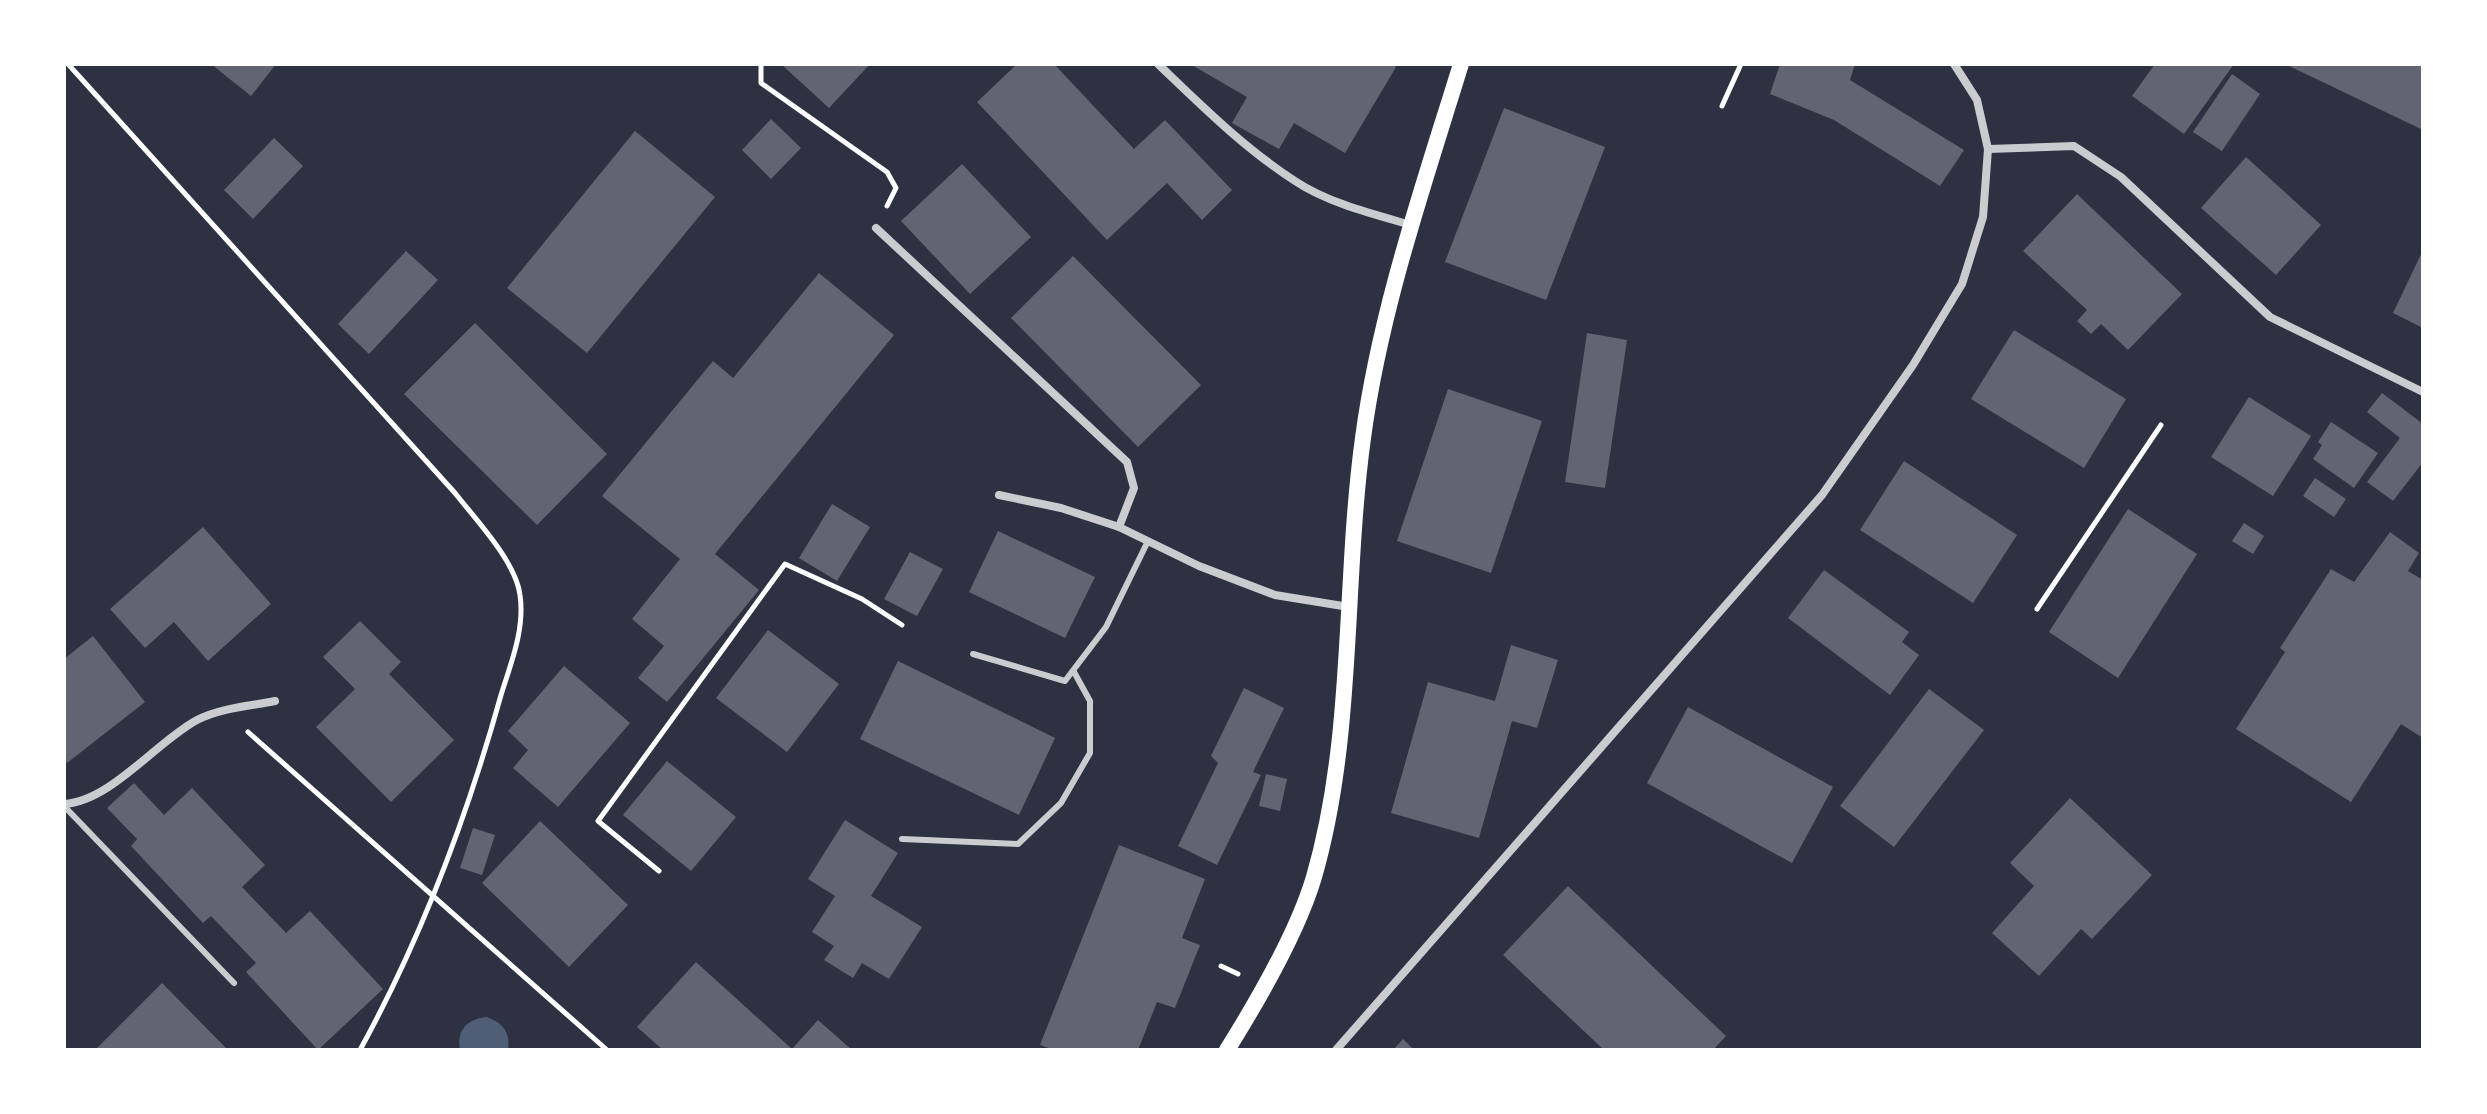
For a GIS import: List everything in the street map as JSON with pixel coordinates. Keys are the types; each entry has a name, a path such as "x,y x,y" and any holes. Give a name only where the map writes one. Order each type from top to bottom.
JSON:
{"main road":[{"path":"1227,1050 1265,987 1313,879 1338,760 1363,436 1386,318 1461,64"}],"street":[{"path":"1158,64 1227,130 1297,183 1366,212 1411,225"},
{"path":"1336,1050 1822,495 1913,365 1962,284 1983,217 1988,149 1977,100 1954,64"},
{"path":"1988,149 2074,146 2121,177 2270,317 2423,392"},
{"path":"876,228 1127,462 1134,488 1119,527"},
{"path":"999,495 1061,508 1119,527 1199,566 1275,595 1349,607"},
{"path":"64,805 81,803 198,720 224,711 275,701"}],"lane":[{"path":"973,654 1044,678 1065,681 1106,627 1148,541"},
{"path":"902,839 1018,844 1061,803 1090,753 1090,701 1074,672"},
{"path":"64,805 234,983"}],"path":[{"path":"68,64 455,493 495,544 520,591 522,622 492,727 432,895 394,988 360,1050"},
{"path":"761,64 761,83 887,172 896,188 876,228"},
{"path":"1722,106 1741,64"},
{"path":"2037,609 2161,425"},
{"path":"659,871 598,821 785,564 862,599 902,625"},
{"path":"224,711 607,1050"}],"water":[{"path":"486,1017 504,1029 508,1050 460,1050 464,1027 473,1020"}],"building":[{"path":"211,64 276,64 251,96"},
{"path":"781,64 870,64 829,108"},
{"path":"1017,64 1054,64 1134,149 1165,120 1232,190 1202,220 1167,183 1107,240 977,102"},
{"path":"1190,64 1392,64 1396,67 1345,153 1294,123 1279,149 1232,123 1247,97"},
{"path":"1780,64 1855,64 1850,80 1964,150 1940,186 1834,120 1770,94"},
{"path":"2155,64 2234,64 2184,134 2132,96"},
{"path":"2285,64 2423,64 2423,130"},
{"path":"2232,74 2260,94 2222,151 2193,132"},
{"path":"1504,108 1605,147 1546,300 1445,262"},
{"path":"771,119 801,148 771,179 742,150"},
{"path":"635,131 715,197 587,353 507,288"},
{"path":"274,138 303,166 253,219 224,190"},
{"path":"2246,157 2321,225 2276,275 2201,208"},
{"path":"962,164 1031,237 970,294 901,221"},
{"path":"2077,194 2182,294 2128,350 2101,324 2091,334 2077,321 2087,310 2023,251"},
{"path":"2423,250 2423,328 2393,313"},
{"path":"406,251 438,280 369,354 338,324"},
{"path":"1073,256 1201,385 1138,447 1011,318"},
{"path":"819,273 894,335 715,554 759,590 667,702 638,678 664,646 632,619 680,559 602,496 713,361 733,378"},
{"path":"475,323 607,454 537,525 404,394"},
{"path":"2014,330 2126,399 2084,468 1971,399"},
{"path":"1587,333 1627,340 1605,488 1565,482"},
{"path":"1448,389 1542,421 1491,573 1397,541"},
{"path":"2382,393 2423,424 2423,462 2393,501 2367,482 2400,438 2367,412"},
{"path":"2249,397 2311,436 2273,496 2211,457"},
{"path":"2331,422 2378,453 2354,488 2313,459 2322,445 2318,442"},
{"path":"1904,461 2017,535 1973,603 1860,530"},
{"path":"2315,478 2346,499 2334,517 2303,496"},
{"path":"832,504 870,527 837,581 799,558"},
{"path":"2128,509 2197,554 2118,678 2049,632"},
{"path":"2244,523 2264,536 2253,554 2232,541"},
{"path":"203,527 271,604 208,661 174,622 145,648 110,609"},
{"path":"998,531 1095,577 1065,638 969,592"},
{"path":"2390,532 2419,553 2408,571 2423,580 2423,738 2401,724 2351,802 2236,729 2285,652 2280,648 2331,569 2354,582"},
{"path":"910,552 943,569 917,616 884,599"},
{"path":"1824,570 1909,632 1902,642 1919,655 1890,695 1788,618"},
{"path":"360,621 401,662 389,674 454,740 391,802 316,727 355,689 323,657"},
{"path":"768,630 839,684 787,752 716,698"},
{"path":"93,636 145,702 67,763 64,759 64,659"},
{"path":"1511,645 1558,660 1537,728 1512,721 1479,838 1391,813 1428,682 1495,701"},
{"path":"898,661 1055,738 1019,815 860,739"},
{"path":"564,666 630,723 558,807 513,768 528,750 508,731"},
{"path":"1244,688 1284,708 1253,772 1261,775 1217,865 1178,846 1218,763 1211,756"},
{"path":"1929,689 1984,730 1894,847 1840,806"},
{"path":"1688,707 1833,787 1792,863 1647,783"},
{"path":"667,761 736,817 691,871 623,815"},
{"path":"1266,774 1287,779 1280,811 1259,806"},
{"path":"134,783 164,815 192,788 265,865 242,887 286,933 310,911 383,989 318,1050 246,972 256,963 211,916 203,923 131,846 137,839 107,808"},
{"path":"2070,798 2152,875 2092,939 2081,929 2039,976 1992,933 2034,886 2010,863"},
{"path":"845,820 898,853 871,896 922,927 889,979 862,963 853,978 824,960 834,946 812,932 835,896 808,879"},
{"path":"540,821 628,905 569,967 482,883"},
{"path":"473,828 495,835 482,875 460,868"},
{"path":"1119,845 1205,879 1182,938 1200,945 1175,1008 1157,1002 1138,1050 1054,1050 1040,1045"},
{"path":"1568,886 1726,1036 1713,1050 1604,1050 1503,955"},
{"path":"696,962 792,1049 818,1020 852,1050 663,1050 637,1027"},
{"path":"162,983 228,1050 95,1050"},
{"path":"1403,1039 1414,1050 1393,1050"}]}
